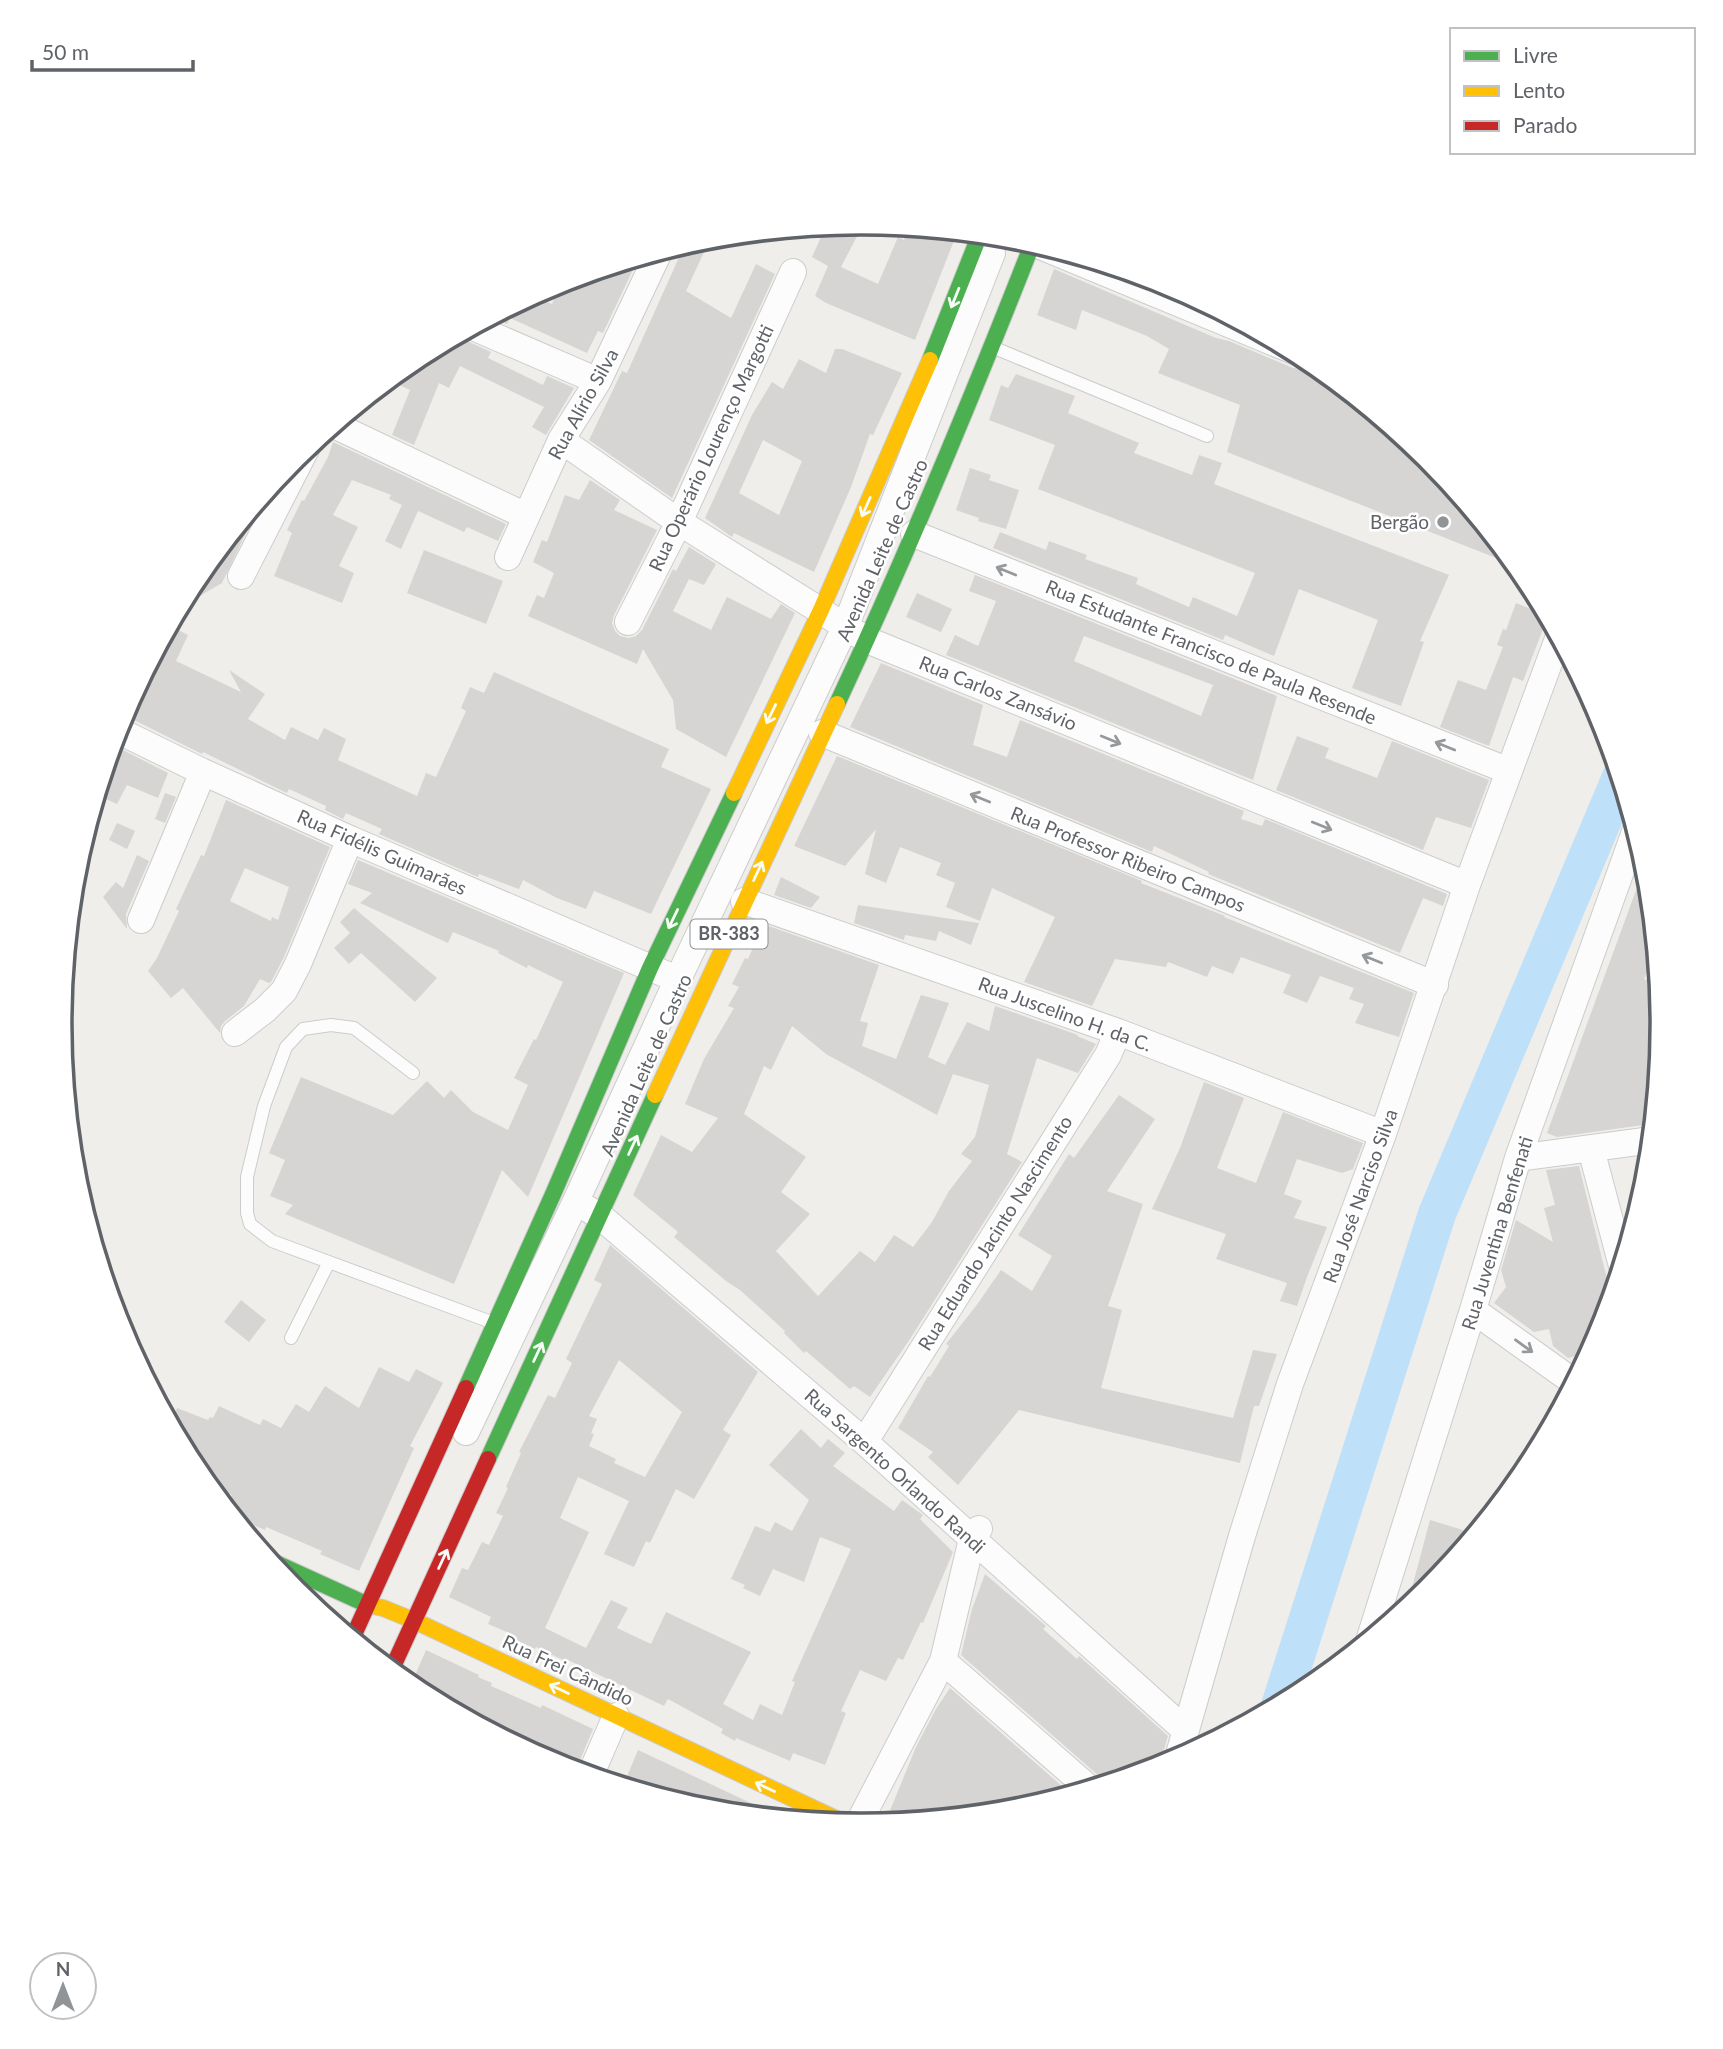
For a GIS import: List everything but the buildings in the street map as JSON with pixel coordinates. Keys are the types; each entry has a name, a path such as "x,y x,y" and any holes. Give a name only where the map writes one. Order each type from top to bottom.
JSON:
{"main road":[{"name":"Avenida Leite de Castro","path":"357,1631 375,1606 495,1323 567,1190 650,968 821,610 924,376 976,244"},
{"name":"Avenida Leite de Castro","path":"396,1661 822,733 856,633 914,534 1029,253"},
{"name":"Rua Frei Cândido","path":"290,1569 375,1606 415,1620 824,1813"}],"street":[{"path":"367,1639 375,1606 567,1190 856,633 994,247"},
{"name":"Rua Alírio Silva","path":"508,557 561,440 598,381 651,264"},
{"name":"Rua Operário Lourenço Margotti","path":"628,622 679,522 793,272"},
{"path":"1158,293 1196,309"},
{"path":"484,332 598,381"},
{"path":"343,429 526,516"},
{"name":"Rua Carlos Zansávio","path":"561,440 679,522 856,633 1467,886"},
{"path":"241,576 290,480"},
{"name":"Rua Estudante Francisco de Paula Resende","path":"914,534 1509,771"},
{"name":"Rua José Narciso Silva","path":"1181,1746 1242,1536 1290,1384 1383,1134 1467,886 1555,648"},
{"name":"Rua Professor Ribeiro Campos","path":"822,733 1435,985"},
{"name":"Rua Fidélis Guimarães","path":"127,735 350,839 703,991"},
{"path":"141,920 203,772"},
{"path":"235,1033 284,991 350,839"},
{"name":"Rua Juventina Benfenati","path":"1374,1624 1518,1158 1630,845"},
{"name":"Rua Juscelino H. da C.","path":"744,901 1118,1032 1383,1134"},
{"name":"Rua Eduardo Jacinto Nascimento","path":"868,1438 1108,1055 1118,1032"},
{"path":"1518,1158 1642,1141"},
{"path":"1591,1149 1618,1250"},
{"name":"Rua Sargento Orlando Randi","path":"567,1190 603,1211 868,1438 1187,1723"},
{"path":"1473,1310 1568,1378"},
{"path":"863,1814 943,1661 976,1534"},
{"path":"943,1661 1082,1782"},
{"path":"594,1767 616,1716"}],"lane":[{"path":"992,347 1207,436"},
{"path":"413,1073 354,1028 331,1025 303,1029 286,1048 264,1107 247,1177 247,1213 250,1224 272,1241 495,1323"},
{"path":"291,1338 329,1262"}],"waterway":[{"path":"1285,1690 1437,1214 1615,791"}],"traffic: fast":[{"path":"930,360 976,244"},
{"path":"837,704 939,475 1029,253"},
{"path":"466,1388 650,968 734,793"},
{"path":"488,1459 655,1095"},
{"path":"291,1570 368,1605"}],"traffic: slow":[{"path":"734,793 821,610 930,360"},
{"path":"655,1095 837,704"},
{"path":"368,1605 415,1621 824,1813"}],"traffic: jam":[{"path":"356,1630 466,1388"},
{"path":"395,1661 488,1459"}],"place":[{"name":"Bergão","path":"1443,522"}]}
